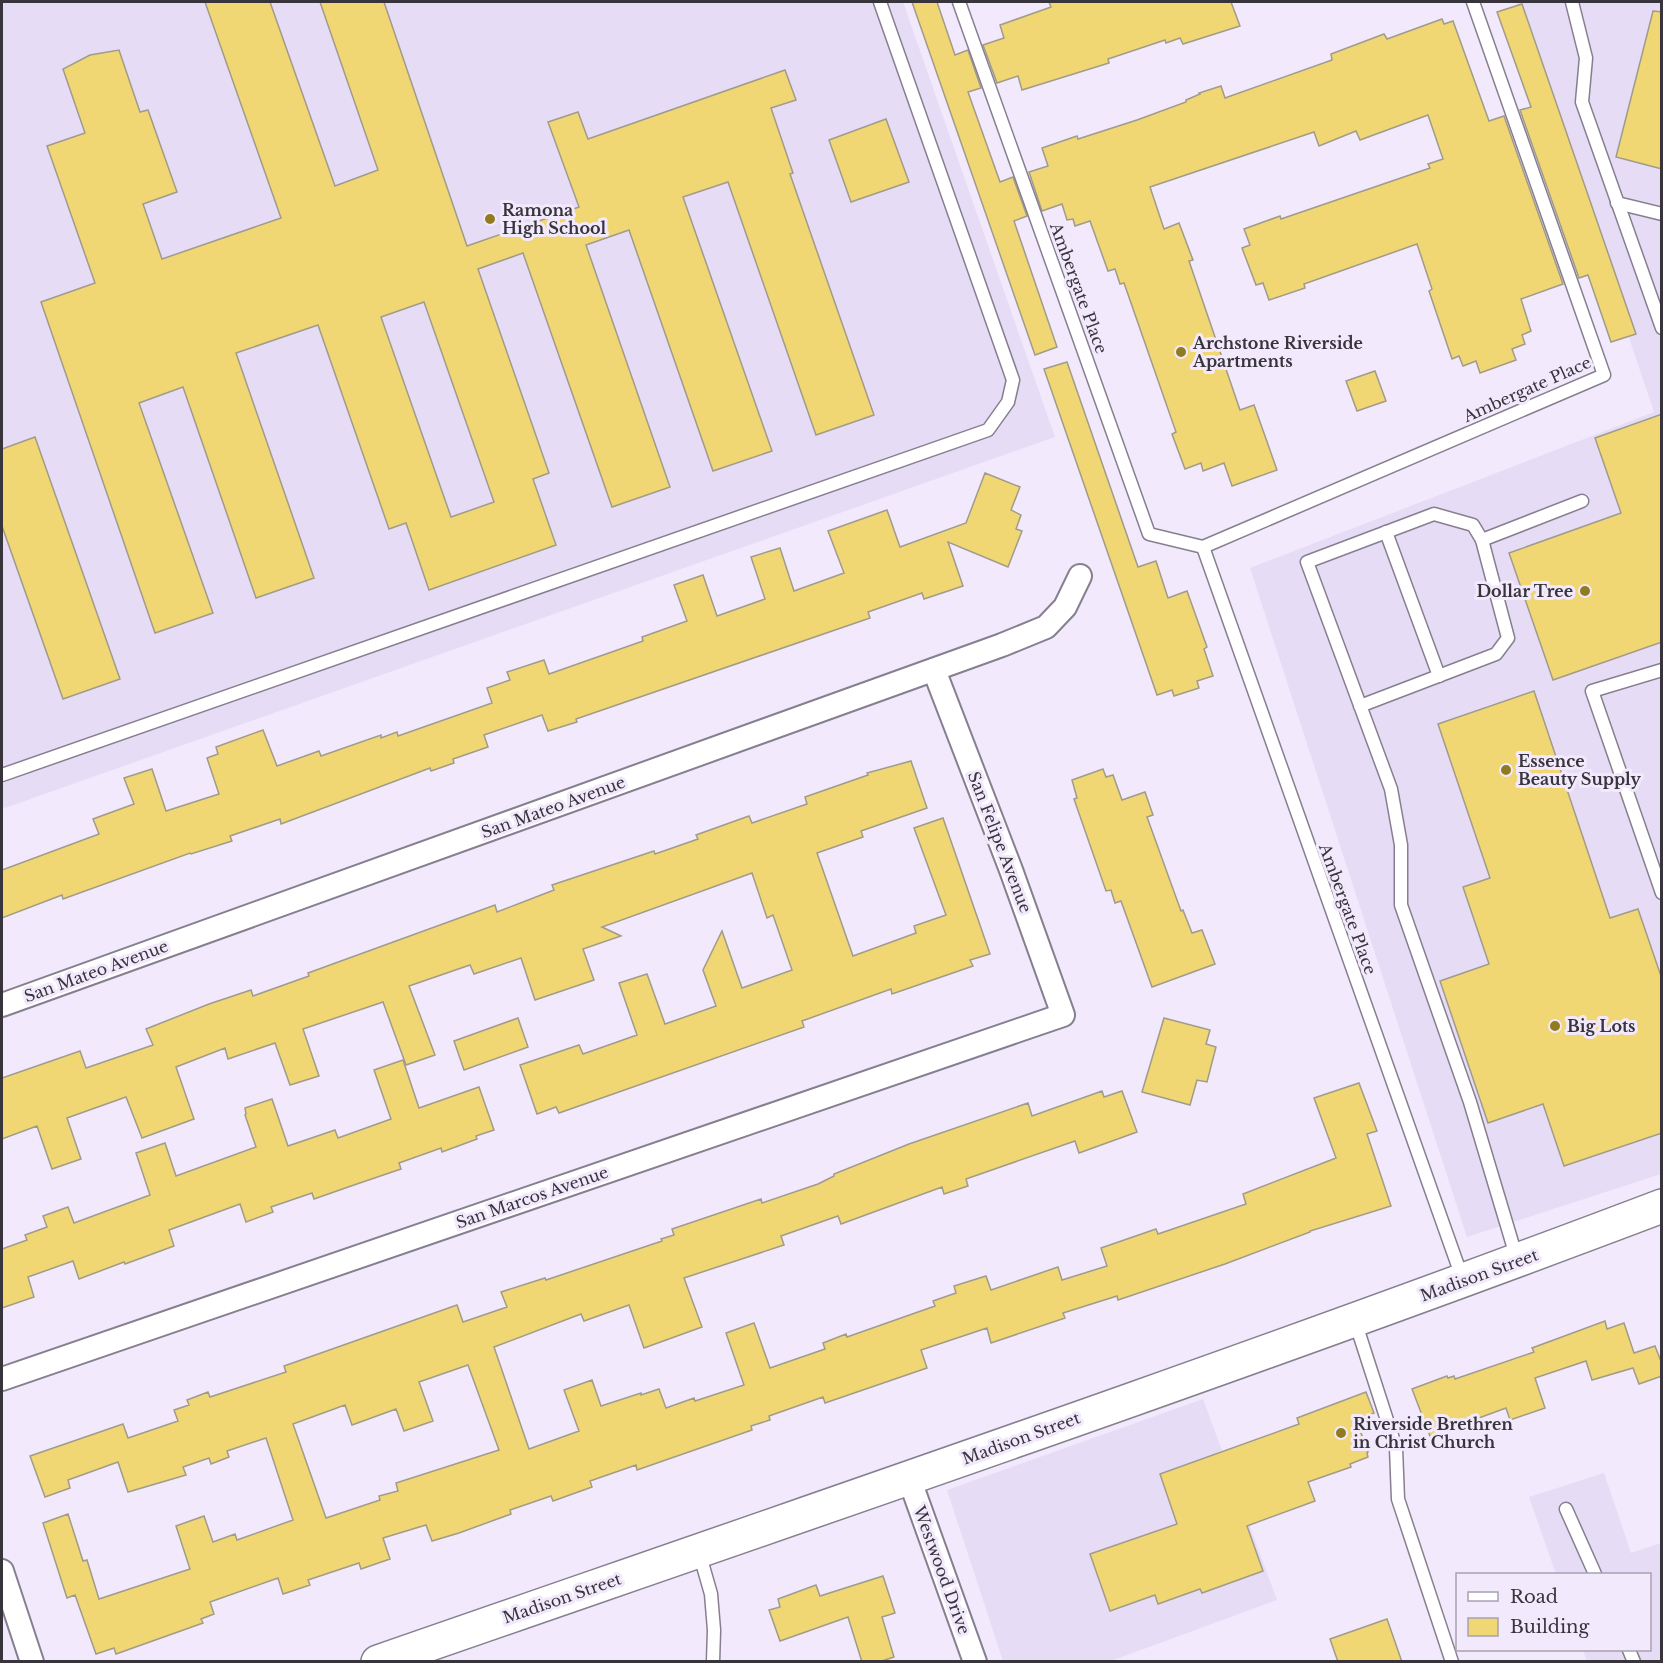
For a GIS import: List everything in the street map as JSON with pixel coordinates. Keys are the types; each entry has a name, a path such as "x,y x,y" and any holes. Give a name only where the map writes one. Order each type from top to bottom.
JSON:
{"main road":[{"name":"Madison Street","path":"378,1662 909,1478 1354,1320 1662,1206"}],"street":[{"name":"San Mateo Avenue","path":"2,1005 934,670 1046,627 1065,607 1080,576"},
{"name":"San Felipe Avenue","path":"934,670 1011,870 1063,1015"},
{"name":"San Marcos Avenue","path":"2,1379 1063,1015"},
{"name":"Westwood Drive","path":"909,1478 975,1662"},
{"path":"2,1571 32,1662"}],"lane":[{"path":"2,775 988,430 1008,402 1013,380 880,2"},
{"name":"Ambergate Place","path":"959,2 1149,534 1203,547 1604,375 1473,2"},
{"path":"1572,2 1587,58 1582,102 1662,328"},
{"path":"1617,203 1662,214"},
{"path":"1482,540 1582,501"},
{"path":"1360,706 1496,654 1508,638 1482,540 1473,525 1434,514 1307,562 1360,706 1391,789 1401,845 1401,905 1470,1102 1518,1260"},
{"path":"1386,531 1439,676"},
{"name":"Ambergate Place","path":"1203,547 1463,1281"},
{"path":"1662,670 1592,691 1662,893"},
{"path":"1354,1320 1396,1448 1398,1499 1452,1662"},
{"path":"1566,1509 1594,1573"},
{"path":"699,1551 711,1594 714,1630 713,1662"}],"shaded area":[{"name":"Ramona High School","path":"2,2 903,2 1055,437 2,809"},
{"path":"1516,2 1661,2 1661,1174 1467,1237 1250,568 1654,412"},
{"path":"1203,1399 1277,1600 1111,1661 1003,1661 947,1490"},
{"path":"1604,1473 1631,1553 1661,1543 1661,1661 1587,1661 1583,1651 1651,1651 1651,1573 1556,1573 1529,1497"}],"building":[{"name":"Ramona High School","path":"205,2 270,2 335,186 378,170 320,2 384,2 467,246 579,207 548,122 578,112 588,139 785,70 796,100 771,108 793,173 790,174 874,415 816,435 728,182 683,197 772,451 713,471 629,230 586,245 670,487 612,507 523,253 478,269 549,473 533,479 556,545 429,590 406,523 389,529 318,325 236,353 314,578 256,598 183,387 139,403 213,613 155,633 41,302 95,283 47,146 85,133 63,69 90,55 119,50 140,112 148,110 177,192 143,204 162,259 281,218","holes":["424,302 494,502 451,517 381,317"]},
{"path":"912,2 937,2 955,55 968,50 981,88 968,92 1000,182 1013,177 1027,216 1014,221 1057,347 1035,355"},
{"path":"1049,2 1231,2 1240,26 1183,44 1180,38 1166,43 1165,40 1108,59 1109,63 1022,90 1018,76 997,83 983,45 1004,38 1000,25 1051,7"},
{"path":"1522,4 1636,334 1611,342 1588,275 1579,278 1520,110 1531,107 1497,12"},
{"path":"1653,11 1662,12 1662,169 1616,157"},
{"path":"1442,19 1444,24 1453,21 1489,121 1504,116 1563,284 1521,299 1531,331 1522,335 1525,344 1512,349 1516,360 1480,373 1476,361 1463,366 1459,356 1452,359 1429,291 1432,289 1417,244 1304,284 1305,288 1269,300 1263,283 1256,285 1242,248 1250,245 1244,229 1280,216 1281,219 1430,168 1428,164 1443,159 1428,115 1360,140 1356,131 1319,146 1314,132 1150,187 1164,229 1179,223 1193,260 1189,261 1240,410 1254,405 1277,470 1232,486 1224,463 1203,471 1201,463 1185,469 1172,434 1176,432 1124,283 1120,284 1115,269 1108,271 1090,221 1075,226 1073,219 1067,220 1062,204 1042,211 1029,172 1048,166 1042,148 1137,120 1221,86 1225,98 1332,60 1331,54 1384,34 1387,39"},
{"path":"886,119 909,182 851,202 829,140"},
{"path":"1067,362 1138,567 1156,561 1168,598 1187,591 1207,647 1204,649 1213,676 1197,681 1199,688 1174,696 1172,690 1157,695 1044,369"},
{"name":"Archstone Riverside Apartments","path":"1375,371 1386,401 1357,411 1346,381"},
{"name":"Dollar Tree","path":"1662,414 1662,642 1553,680 1509,553 1621,513 1595,438"},
{"path":"35,437 120,679 63,699 2,526 2,449"},
{"path":"985,473 1020,487 1011,510 1021,515 1016,529 1022,531 1008,567 948,542 963,586 924,599 922,593 868,612 870,618 576,719 577,722 548,731 542,715 484,735 488,747 453,759 454,763 431,771 430,768 281,824 280,819 230,836 232,841 190,853 63,899 62,895 2,918 2,870 99,834 93,819 134,804 124,778 152,769 166,811 219,794 207,758 218,754 216,747 263,730 277,766 319,751 321,756 381,735 381,738 397,732 398,736 492,703 487,688 510,680 507,672 544,660 549,674 643,641 642,637 687,621 674,585 703,575 717,616 765,599 751,557 780,548 794,591 844,573 828,531 887,510 900,547 966,523"},
{"path":"1534,691 1610,918 1638,909 1662,979 1662,1133 1564,1166 1543,1104 1488,1123 1440,981 1489,964 1463,887 1490,878 1438,724"},
{"path":"911,761 927,808 861,831 863,837 817,853 853,956 916,933 914,926 946,915 914,828 943,818 990,954 970,960 973,966 892,994 891,989 802,1021 804,1027 559,1113 556,1107 537,1114 520,1065 579,1045 583,1054 637,1035 619,983 647,974 665,1024 716,1006 703,970 722,931 742,988 792,970 773,915 767,918 752,873 602,927 621,936 583,949 594,980 535,1000 521,958 474,974 470,965 409,986 435,1055 406,1065 383,1002 303,1029 319,1076 290,1085 275,1043 228,1059 225,1048 176,1067 194,1119 142,1138 126,1097 67,1118 81,1159 52,1169 37,1126 2,1139 2,1078 80,1051 86,1068 153,1045 146,1029 209,1004 251,990 253,996 309,976 308,973 495,905 497,912 554,890 552,885 698,839 696,835 749,816 752,823 807,804 805,797 868,775 867,773"},
{"path":"1103,769 1106,777 1113,775 1122,800 1145,792 1153,815 1147,817 1181,911 1183,910 1192,933 1202,930 1215,964 1152,987 1121,901 1115,903 1111,890 1106,891 1074,799 1077,798 1072,780"},
{"path":"518,1018 528,1047 464,1070 454,1041"},
{"path":"1164,1018 1210,1030 1206,1044 1216,1047 1207,1082 1197,1080 1190,1105 1142,1092"},
{"path":"403,1060 419,1108 479,1087 494,1130 442,1152 441,1148 399,1163 401,1169 314,1199 312,1193 271,1207 273,1212 246,1222 240,1204 169,1230 174,1246 79,1279 73,1261 28,1277 34,1297 2,1308 2,1249 27,1240 25,1235 47,1227 43,1216 68,1207 74,1223 150,1195 136,1153 165,1143 176,1176 256,1147 245,1115 245,1108 272,1099 288,1146 335,1130 338,1138 391,1119 374,1070"},
{"path":"1359,1083 1377,1131 1367,1134 1391,1206 1310,1231 1225,1264 1118,1300 1117,1296 1063,1313 1065,1318 991,1343 987,1328 921,1350 927,1368 825,1403 823,1397 769,1416 770,1420 751,1426 752,1430 637,1470 636,1465 590,1481 592,1487 553,1501 551,1496 510,1510 511,1514 459,1533 432,1541 426,1525 383,1538 390,1559 361,1569 359,1563 308,1580 310,1585 283,1594 278,1578 210,1602 214,1614 201,1619 203,1623 116,1654 114,1648 96,1654 75,1595 67,1598 43,1523 68,1514 83,1561 87,1560 99,1599 190,1569 176,1526 204,1516 213,1542 235,1534 237,1540 293,1520 266,1438 227,1451 229,1457 211,1464 209,1458 183,1467 186,1475 128,1492 118,1462 68,1480 70,1488 45,1497 30,1456 123,1424 128,1438 178,1421 174,1410 189,1405 187,1400 208,1392 210,1397 286,1372 284,1366 457,1305 463,1322 507,1307 501,1292 545,1278 546,1280 662,1241 661,1239 674,1235 672,1229 761,1199 762,1203 818,1184 834,1174 909,1144 1028,1103 1032,1116 1102,1091 1104,1097 1122,1091 1137,1132 1079,1153 1075,1141 966,1179 968,1186 944,1194 942,1187 841,1224 838,1216 781,1236 784,1245 684,1278 702,1327 644,1348 629,1305 584,1321 581,1314 494,1347 529,1449 579,1431 564,1390 592,1380 601,1406 659,1389 666,1408 744,1385 726,1333 754,1323 770,1368 825,1349 823,1343 846,1334 847,1337 935,1306 933,1301 956,1293 954,1286 986,1276 991,1290 1058,1267 1062,1280 1107,1266 1101,1248 1156,1229 1158,1234 1246,1204 1243,1194 1336,1158 1314,1098","holes":["468,1365 499,1450 396,1483 398,1491 379,1496 380,1500 326,1518 293,1424 345,1405 352,1425 396,1409 404,1431 433,1421 419,1382"]},
{"path":"1605,1321 1607,1329 1624,1323 1634,1353 1655,1346 1662,1364 1662,1376 1639,1384 1633,1368 1592,1380 1586,1361 1535,1378 1545,1408 1510,1420 1506,1408 1430,1436 1412,1389 1447,1376 1448,1378 1454,1376 1455,1379 1534,1352 1532,1348"},
{"path":"1366,1392 1374,1413 1356,1419 1368,1457 1350,1464 1351,1467 1308,1482 1315,1501 1247,1526 1263,1571 1202,1593 1200,1589 1158,1604 1155,1595 1110,1611 1090,1554 1177,1524 1160,1474 1299,1424 1297,1418"},
{"path":"883,1576 895,1613 882,1617 894,1657 879,1662 862,1662 848,1617 780,1641 769,1610 780,1607 778,1599 816,1585 820,1596"},
{"path":"1387,1619 1402,1662 1338,1662 1330,1639"}],"place":[{"name":"Ramona High School","path":"490,219"},
{"name":"Archstone Riverside Apartments","path":"1181,352"},
{"name":"Dollar Tree","path":"1585,591"},
{"name":"Essence Beauty Supply","path":"1506,770"},
{"name":"Big Lots","path":"1555,1026"},
{"name":"Riverside Brethren in Christ Church","path":"1341,1433"}]}
